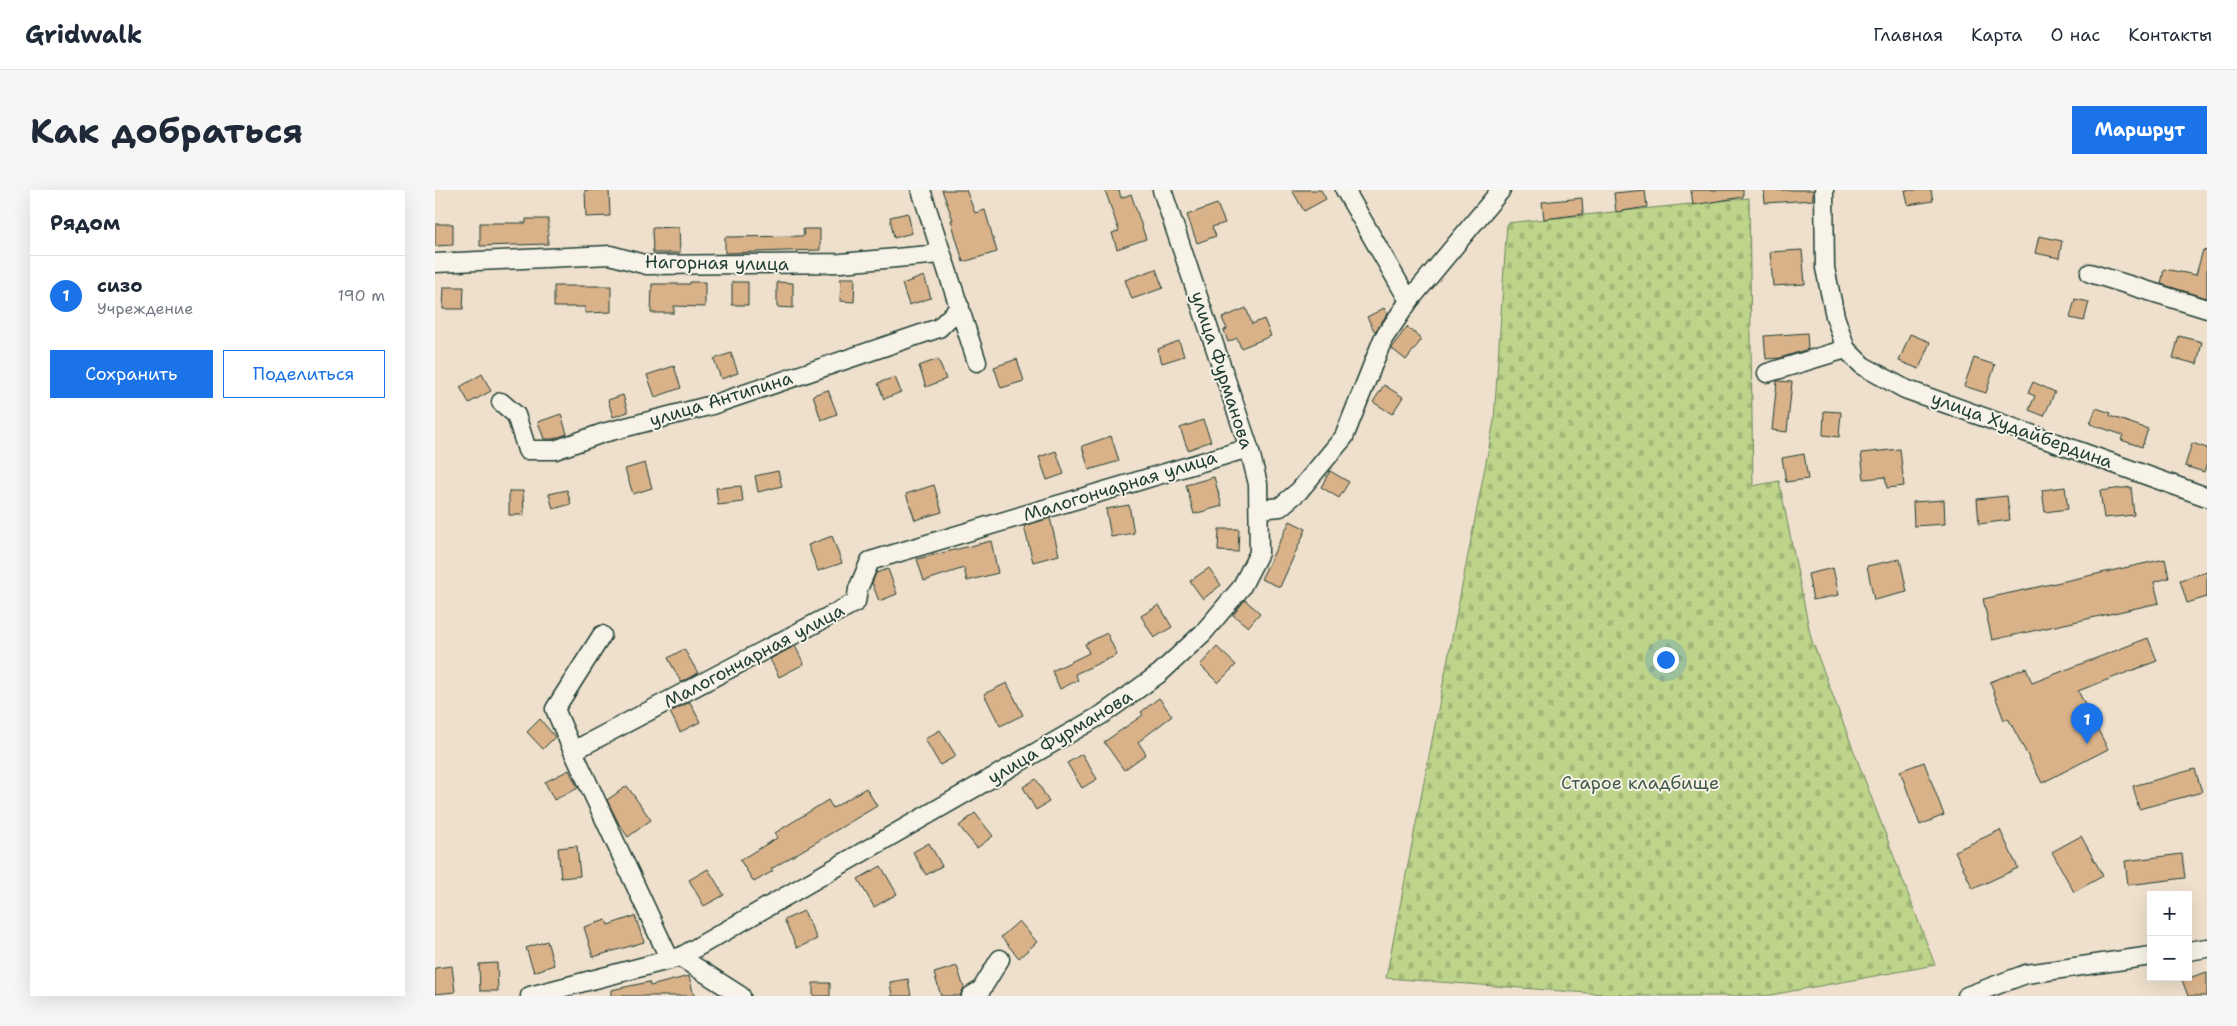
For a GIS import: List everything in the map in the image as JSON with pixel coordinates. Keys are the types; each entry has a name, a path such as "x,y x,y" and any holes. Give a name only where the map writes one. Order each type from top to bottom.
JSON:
{"street":[{"path":"921,190 977,362"},
{"name":"улица Фурманова","path":"530,996 675,958 1103,714 1160,673 1203,633 1241,588 1259,553 1259,484 1249,448 1162,190"},
{"path":"1345,190 1409,301"},
{"path":"1260,510 1280,506 1299,491 1344,437 1383,339 1409,301 1501,190"},
{"path":"1767,373 1846,349 1835,316 1825,268 1824,190"},
{"name":"Нагорная улица","path":"435,263 610,254 647,265 841,263 941,254"},
{"path":"2090,273 2207,309"},
{"name":"улица Антипина","path":"501,402 516,415 527,450 555,450 603,433 712,405 939,328 960,307"},
{"name":"улица Худайбердина","path":"1846,349 1863,366 1905,389 2207,497"},
{"name":"Малогончарная улица","path":"573,751 856,602 858,589 870,561 1249,448"},
{"path":"602,636 555,709 573,751 675,958 741,996"},
{"path":"2192,950 2207,948"},
{"path":"1967,996 2026,974 2147,957"},
{"path":"971,996 981,990 1000,960"}],"green space":[{"name":"Старое кладбище","path":"1749,198 1753,486 1779,481 1811,638 1935,965 1765,996 1629,996 1386,978 1494,421 1507,223"}],"building":[{"path":"585,190 609,190 610,216 586,217"},
{"path":"942,190 966,190 975,213 985,210 997,252 963,262 951,220 953,220"},
{"path":"1105,190 1119,190 1121,198 1131,194 1146,239 1117,249 1112,233 1119,231"},
{"path":"1292,190 1321,190 1326,199 1304,211"},
{"path":"1645,190 1647,207 1616,212 1614,193"},
{"path":"1691,190 1743,190 1743,197 1693,205"},
{"path":"1764,190 1813,190 1813,200 1765,203"},
{"path":"1905,190 1931,190 1933,201 1908,205"},
{"path":"1582,198 1583,214 1544,219 1542,202"},
{"path":"1217,204 1225,223 1212,227 1216,236 1197,243 1187,215"},
{"path":"908,213 912,233 894,238 890,217"},
{"path":"526,219 548,219 548,244 480,246 480,223 526,223"},
{"path":"435,224 453,224 453,245 435,246"},
{"path":"679,227 680,253 653,253 652,228"},
{"path":"803,229 820,229 820,250 725,253 725,237 804,236"},
{"path":"2039,236 2062,241 2059,258 2035,253"},
{"path":"1802,250 1805,284 1773,286 1770,252"},
{"path":"2203,250 2207,251 2207,298 2161,284 2164,269 2196,275"},
{"path":"1156,269 1163,288 1132,299 1125,280"},
{"path":"924,276 931,298 909,305 902,284"},
{"path":"841,278 855,278 854,302 840,301"},
{"path":"690,282 705,282 705,307 674,306 674,313 651,313 652,284 690,284"},
{"path":"732,282 748,282 748,305 732,305"},
{"path":"777,282 793,283 793,308 777,307"},
{"path":"554,286 611,286 611,312 585,313 585,307 554,307"},
{"path":"444,287 464,287 463,309 443,309"},
{"path":"2075,299 2089,302 2084,321 2070,318"},
{"path":"1246,308 1252,324 1264,319 1271,336 1241,348 1237,338 1228,342 1224,330 1227,329 1222,318"},
{"path":"1384,308 1387,314 1375,332 1367,317"},
{"path":"1407,327 1422,339 1406,360 1391,348"},
{"path":"1807,333 1808,349 1780,358 1766,359 1764,336"},
{"path":"1910,334 1930,342 1919,369 1899,361"},
{"path":"2179,336 2202,342 2197,364 2173,358"},
{"path":"1179,341 1184,356 1162,363 1158,349"},
{"path":"731,353 738,373 721,379 714,359"},
{"path":"1974,358 1995,365 1986,393 1964,386"},
{"path":"938,359 946,379 926,387 919,366"},
{"path":"1017,359 1024,381 1001,388 994,367"},
{"path":"674,366 681,388 655,397 647,375"},
{"path":"482,374 491,391 469,403 460,387"},
{"path":"895,377 901,392 884,399 878,383"},
{"path":"1777,381 1792,382 1787,432 1772,430"},
{"path":"2033,382 2055,392 2044,416 2029,410 2035,396 2028,393"},
{"path":"1384,385 1403,397 1392,414 1373,402"},
{"path":"828,390 837,414 821,420 813,395"},
{"path":"623,395 628,412 613,417 608,400"},
{"path":"2096,408 2111,413 2110,416 2148,429 2142,447 2121,440 2123,435 2090,424"},
{"path":"1824,411 1841,412 1839,437 1823,435"},
{"path":"561,414 567,434 553,439 544,439 538,422"},
{"path":"1203,420 1211,441 1188,450 1180,428"},
{"path":"1111,436 1119,461 1089,470 1082,446"},
{"path":"2192,443 2207,448 2207,463 2204,472 2185,466"},
{"path":"1900,449 1904,486 1887,488 1885,477 1864,479 1861,453"},
{"path":"1056,451 1064,474 1047,480 1039,457"},
{"path":"1804,454 1808,479 1786,482 1782,458"},
{"path":"645,463 652,488 633,494 625,469"},
{"path":"778,471 782,486 758,492 755,476"},
{"path":"1330,471 1349,482 1339,498 1321,487"},
{"path":"1214,477 1222,506 1194,514 1186,485"},
{"path":"934,485 942,512 915,520 906,494"},
{"path":"741,486 743,502 718,505 716,488"},
{"path":"2065,487 2068,509 2045,512 2042,490"},
{"path":"2131,487 2134,515 2104,518 2100,491"},
{"path":"567,490 571,504 553,509 549,494"},
{"path":"509,491 523,491 524,515 509,515"},
{"path":"2007,496 2010,520 1979,524 1977,499"},
{"path":"1944,500 1945,524 1914,526 1913,502"},
{"path":"1129,505 1134,533 1111,537 1106,509"},
{"path":"1050,518 1059,555 1033,562 1024,526"},
{"path":"1290,521 1306,529 1280,587 1261,579"},
{"path":"1219,529 1239,529 1238,552 1218,551"},
{"path":"832,536 842,563 818,571 808,545"},
{"path":"991,541 998,573 967,581 964,568 924,581 917,559"},
{"path":"1900,559 1907,592 1874,600 1867,566"},
{"path":"2165,559 2169,578 2154,582 2159,603 1992,640 1983,599"},
{"path":"1209,568 1221,585 1203,599 1190,581"},
{"path":"1833,568 1839,595 1813,600 1808,574"},
{"path":"888,569 897,594 879,601 872,583 876,573"},
{"path":"2207,572 2207,597 2187,603 2180,580"},
{"path":"1245,600 1260,613 1248,627 1233,615"},
{"path":"1159,605 1172,627 1154,638 1141,616"},
{"path":"1107,633 1117,655 1075,674 1078,680 1060,689 1052,671 1089,653 1085,644"},
{"path":"2148,638 2157,661 2078,691 2108,749 2042,783 2008,718 2004,720 1990,682 2026,668 2032,683"},
{"path":"795,646 804,664 779,677 770,659"},
{"path":"1217,647 1236,665 1218,683 1200,665"},
{"path":"684,649 698,673 681,682 668,658"},
{"path":"1007,683 1023,715 1000,726 984,694"},
{"path":"1159,698 1172,716 1138,742 1146,754 1124,770 1104,742 1143,715 1141,712"},
{"path":"690,702 700,722 680,732 670,712"},
{"path":"540,719 555,737 543,749 527,732"},
{"path":"940,730 956,756 940,765 925,739"},
{"path":"1082,754 1097,779 1082,788 1067,763"},
{"path":"1924,762 1944,815 1920,825 1900,771"},
{"path":"2195,769 2202,792 2139,809 2133,786"},
{"path":"569,770 578,788 554,800 545,782"},
{"path":"1036,779 1049,802 1036,810 1023,787"},
{"path":"627,786 651,820 628,837 607,800"},
{"path":"866,788 877,806 771,869 773,871 754,882 740,860 777,838 775,833 828,800 833,808"},
{"path":"975,813 993,836 977,848 959,826"},
{"path":"2000,830 2018,868 1973,889 1955,851"},
{"path":"2081,836 2103,876 2074,892 2052,852"},
{"path":"929,843 942,866 926,875 913,852"},
{"path":"577,846 580,876 561,878 558,848"},
{"path":"2182,854 2185,878 2128,885 2125,861"},
{"path":"881,866 897,894 874,907 858,879"},
{"path":"708,869 724,895 704,906 689,880"},
{"path":"804,911 817,939 797,948 784,920"},
{"path":"635,916 644,942 593,957 584,927 606,920 608,925"},
{"path":"1019,921 1037,942 1019,958 1001,937"},
{"path":"547,941 554,965 534,972 526,948"},
{"path":"497,963 498,991 480,991 479,964"},
{"path":"452,966 455,992 435,994 435,968"},
{"path":"957,966 964,988 960,996 941,996 934,973"},
{"path":"2207,972 2207,996 2188,996 2182,981 2192,981 2192,977"},
{"path":"689,976 694,996 611,996 611,990 649,982 650,986"},
{"path":"908,979 911,996 892,996 890,982"},
{"path":"813,983 830,983 830,996 813,996"}],"place":[{"name":"сизо","path":"2087,744"}]}
